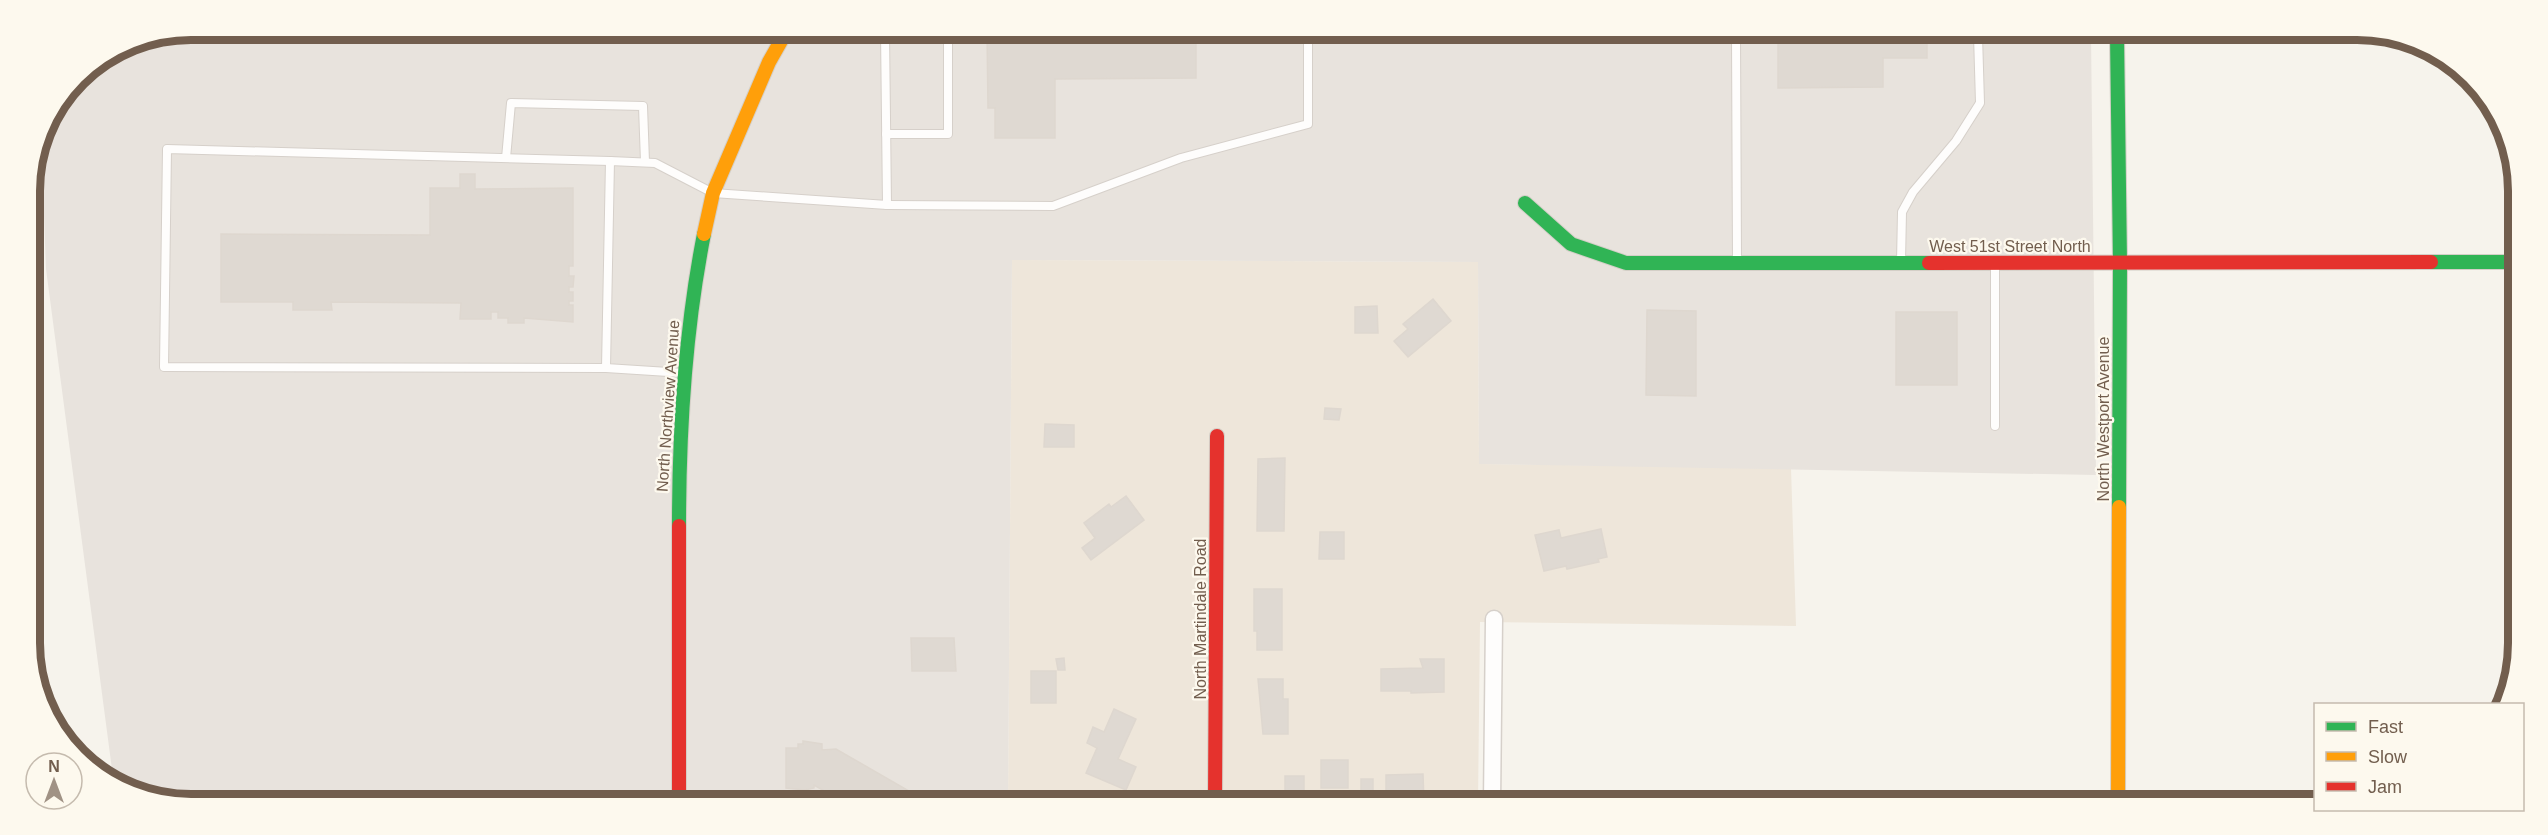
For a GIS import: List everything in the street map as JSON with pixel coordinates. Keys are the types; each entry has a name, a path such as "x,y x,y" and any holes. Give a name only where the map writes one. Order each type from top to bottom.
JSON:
{"street":[{"name":"North Northview Avenue","path":"679,794 679,453 695,280 713,193 769,62 781,40"},
{"name":"North Westport Avenue","path":"2117,40 2120,263 2118,794"},
{"name":"West 51st Street North","path":"1525,203 1571,244 1626,263 2508,262"},
{"name":"North Martindale Road","path":"1215,794 1217,436"},
{"path":"1492,794 1494,619"}],"lane":[{"path":"885,40 887,205"},
{"path":"886,134 948,134 948,40"},
{"path":"685,373 606,369 164,367 167,149 645,162 655,163 713,193 887,205 1053,206 1181,158 1308,124 1308,40"},
{"path":"1736,40 1737,262"},
{"path":"1901,262 1902,212 1912,192 1956,141 1980,103 1978,40"},
{"path":"506,158 511,103 643,106 645,162"},
{"path":"606,369 610,160"},
{"path":"1995,263 1995,426"}],"shaded area":[{"path":"191,40 2091,40 2096,475 1479,464 1478,262 1012,260 1008,794 172,793 134,783 112,772 46,269 42,170 56,125 78,92 108,66 143,49 172,42"},
{"path":"1012,260 1478,262 1479,464 1791,468 1796,626 1480,622 1478,794 1008,794"}],"building":[{"path":"987,40 1196,40 1196,78 1055,79 1055,138 995,138 995,108 988,108"},
{"path":"1778,40 1927,40 1927,58 1883,58 1883,87 1778,88"},
{"path":"460,174 475,174 475,189 573,188 573,266 569,266 569,276 574,276 573,287 569,287 569,292 573,292 573,301 569,301 569,305 573,305 573,322 524,318 524,323 508,323 508,318 498,318 498,312 491,312 491,319 460,319 461,303 331,302 332,310 293,310 293,302 221,302 221,234 430,235 430,188 460,188"},
{"path":"1433,299 1451,321 1408,357 1394,341 1408,329 1403,324"},
{"path":"1377,306 1378,333 1355,333 1355,307"},
{"path":"1647,310 1696,311 1696,396 1646,395"},
{"path":"1896,312 1957,312 1957,385 1896,385"},
{"path":"1325,408 1341,409 1339,420 1324,419"},
{"path":"1045,424 1074,425 1074,447 1044,447"},
{"path":"1285,458 1284,531 1257,531 1258,459"},
{"path":"1126,496 1144,520 1091,560 1082,548 1095,538 1084,523 1109,504 1111,507"},
{"path":"1601,529 1607,557 1598,559 1599,562 1544,571 1535,535 1559,530 1561,538"},
{"path":"1320,532 1344,532 1344,559 1319,559"},
{"path":"1254,589 1282,589 1282,650 1257,650 1257,631 1254,631"},
{"path":"911,638 954,638 956,671 912,671"},
{"path":"1064,658 1065,670 1058,670 1056,659"},
{"path":"1420,659 1444,659 1444,692 1381,691 1381,669 1423,668"},
{"path":"1031,671 1056,671 1056,703 1031,703"},
{"path":"1258,679 1283,679 1283,699 1288,699 1288,734 1263,734"},
{"path":"1114,709 1136,719 1118,759 1136,767 1126,790 1086,773 1097,748 1087,743 1093,727 1104,732"},
{"path":"803,741 822,744 822,750 836,749 909,791 908,794 830,794 814,785 814,788 805,790 786,788 786,748 798,748 798,744 803,744"},
{"path":"1321,760 1348,760 1348,788 1321,788"},
{"path":"1423,774 1424,794 1386,794 1386,775"},
{"path":"1285,776 1304,776 1304,791 1285,791"},
{"path":"1361,779 1373,779 1373,792 1361,794"}],"traffic: fast":[{"path":"2117,40 2120,263 2119,507"},
{"path":"1525,203 1571,244 1626,263 1929,263"},
{"path":"679,526 684,379 692,306 704,234"},
{"path":"2431,262 2508,262"}],"traffic: slow":[{"path":"704,234 713,193 769,62 781,40"},
{"path":"2118,794 2119,507"}],"traffic: jam":[{"path":"1929,263 2431,262"},
{"path":"1215,794 1217,436"},
{"path":"679,526 679,794"}]}
